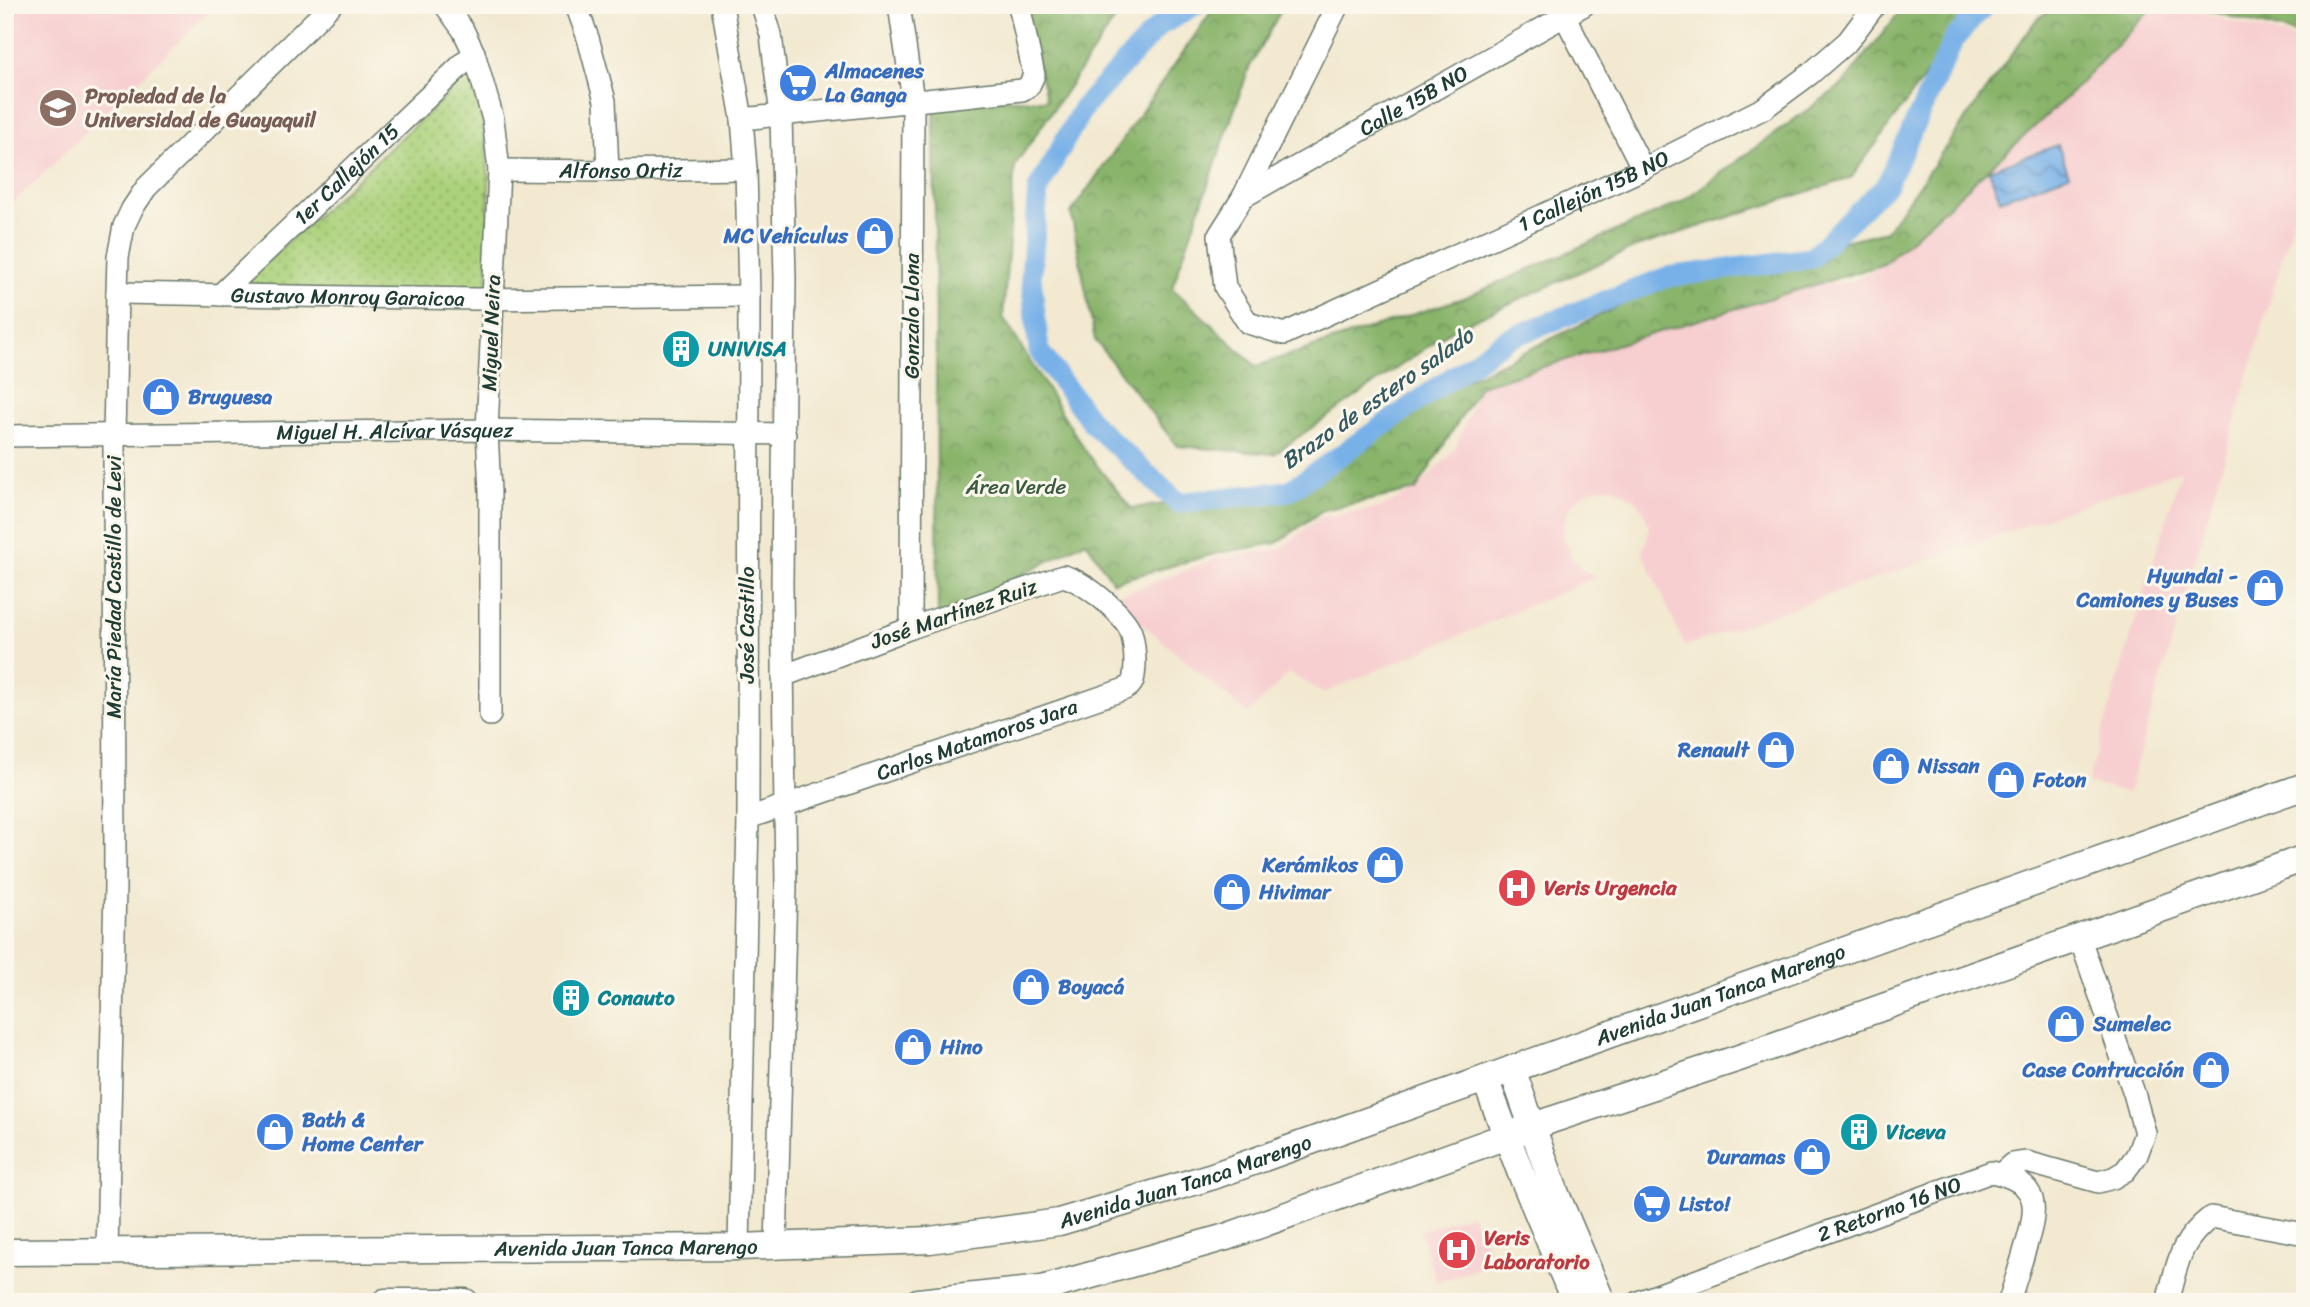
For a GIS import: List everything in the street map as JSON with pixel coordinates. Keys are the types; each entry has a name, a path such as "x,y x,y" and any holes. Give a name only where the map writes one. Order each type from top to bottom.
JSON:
{"main road":[{"name":"Avenida Juan Tanca Marengo","path":"5,1252 776,1246 930,1240 1059,1222 1213,1176 2305,786"},
{"path":"918,1302 1042,1289 1226,1237 1507,1136 1739,1058 2305,858"},
{"path":"1512,1069 1556,1194 1602,1302"},
{"path":"1485,1079 1575,1302"},
{"path":"385,1302 465,1302"}],"street":[{"name":"María Piedad Castillo de Levi","path":"107,1252 115,886 114,436 118,257 124,226 140,195 331,5"},
{"name":"Miguel Neira","path":"445,5 463,30 474,53 493,118 499,170 487,430 490,492 490,715"},
{"path":"576,5 605,101 608,171"},
{"name":"José Castillo","path":"722,5 742,119 749,296 748,818 739,1247"},
{"name":"José Castillo","path":"762,5 771,35 781,116 785,278 782,585 786,887 776,1246"},
{"name":"Gonzalo Llona","path":"899,5 913,100 911,628"},
{"path":"742,119 913,100 1017,92 1029,86 1034,75 1019,5"},
{"path":"1243,197 1338,5"},
{"name":"Calle 15B NO","path":"1243,197 1561,10 1584,5"},
{"name":"1 Callejón 15B NO","path":"1243,197 1219,235 1225,287 1248,323 1284,334 1643,169 1764,108 1810,74 1848,41 1875,5"},
{"path":"1561,10 1643,169"},
{"name":"1er Callejón 15","path":"220,295 474,53"},
{"name":"Alfonso Ortiz","path":"499,170 746,169"},
{"name":"Gustavo Monroy Garaicoa","path":"117,293 492,298 749,296"},
{"name":"Miguel H. Alcívar Vásquez","path":"5,436 487,430 785,434"},
{"name":"José Martínez Ruiz","path":"783,676 911,628 1063,576 1076,579 1117,614"},
{"name":"Carlos Matamoros Jara","path":"748,818 1131,686 1134,680 1135,656 1130,631 1117,614"},
{"name":"2 Retorno 16 NO","path":"1638,1302 1991,1172 2001,1174 2012,1164 2027,1162 2098,1182 2113,1178 2124,1171 2137,1155 2145,1133 2134,1093 2079,936"},
{"path":"2001,1174 2013,1178 2029,1191 2035,1203 2033,1222 2009,1302"},
{"path":"2167,1302 2183,1246 2195,1229 2211,1217 2305,1234"}],"shaded area":[{"name":"Propiedad de la Universidad de Guayaquil","path":"5,5 216,5 5,211"},
{"path":"2159,5 2172,5 2305,41 2305,211 2296,210 2128,793 2087,783 2181,470 1685,646 1642,551 1647,541 1649,525 1644,512 1637,501 1626,494 1612,487 1599,487 1575,500 1567,512 1563,526 1563,537 1572,559 1585,572 1598,576 1324,693 1289,673 1248,714 1112,598 1218,558 1280,549 1320,517 1381,508 1416,490 1455,449 1480,386 1812,285 1852,282 1884,264"},
{"name":"Veris Laboratorio","path":"1472,1214 1479,1235 1483,1234 1492,1264 1436,1282 1420,1231"}],"green space":[{"name":"Área Verde","path":"1021,5 1125,5 1015,165 1003,317 1086,452 1131,508 1303,488 1412,406 1665,284 1886,231 2036,20 2057,5 2155,5 2066,98 1884,264 1480,386 1416,490 1323,510 1277,543 1218,553 1113,582 1086,541 938,619 934,99 1047,100"},
{"path":"1216,5 1284,5 1249,68 1172,288 1256,366 1469,296 1681,202 1843,84 1905,5 1983,5 1953,38 1851,178 1633,248 1453,329 1274,454 1177,446 1095,340 1071,213"},
{"path":"2186,5 2274,5 2305,19 2305,36"},
{"path":"469,75 485,130 489,182 487,297 232,294"}],"water":[{"path":"2058,145 2069,175 2000,200 1989,170"}],"waterway":[{"name":"Brazo de estero salado","path":"1195,5 1159,26 1083,108 1038,189 1031,278 1039,351 1093,424 1178,503 1289,491 1507,339 1667,277 1811,258 1887,184 1954,39 1985,5"}],"place":[{"name":"Almacenes La Ganga","path":"798,83"},
{"name":"Propiedad de la Universidad de Guayaquil","path":"58,108"},
{"name":"MC Vehículus","path":"875,236"},
{"name":"UNIVISA","path":"681,349"},
{"name":"Bruguesa","path":"161,397"},
{"name":"Hyundai - Camiones y Buses","path":"2265,588"},
{"name":"Renault","path":"1776,750"},
{"name":"Nissan","path":"1891,766"},
{"name":"Foton","path":"2006,780"},
{"name":"Kerámikos","path":"1385,865"},
{"name":"Veris Urgencia","path":"1517,888"},
{"name":"Hivimar","path":"1232,892"},
{"name":"Boyacá","path":"1031,987"},
{"name":"Conauto","path":"571,998"},
{"name":"Sumelec","path":"2066,1024"},
{"name":"Hino","path":"913,1047"},
{"name":"Case Contrucción","path":"2211,1070"},
{"name":"Bath & Home Center","path":"275,1132"},
{"name":"Viceva","path":"1859,1132"},
{"name":"Duramas","path":"1812,1157"},
{"name":"Listo!","path":"1652,1204"},
{"name":"Veris Laboratorio","path":"1457,1250"}]}
